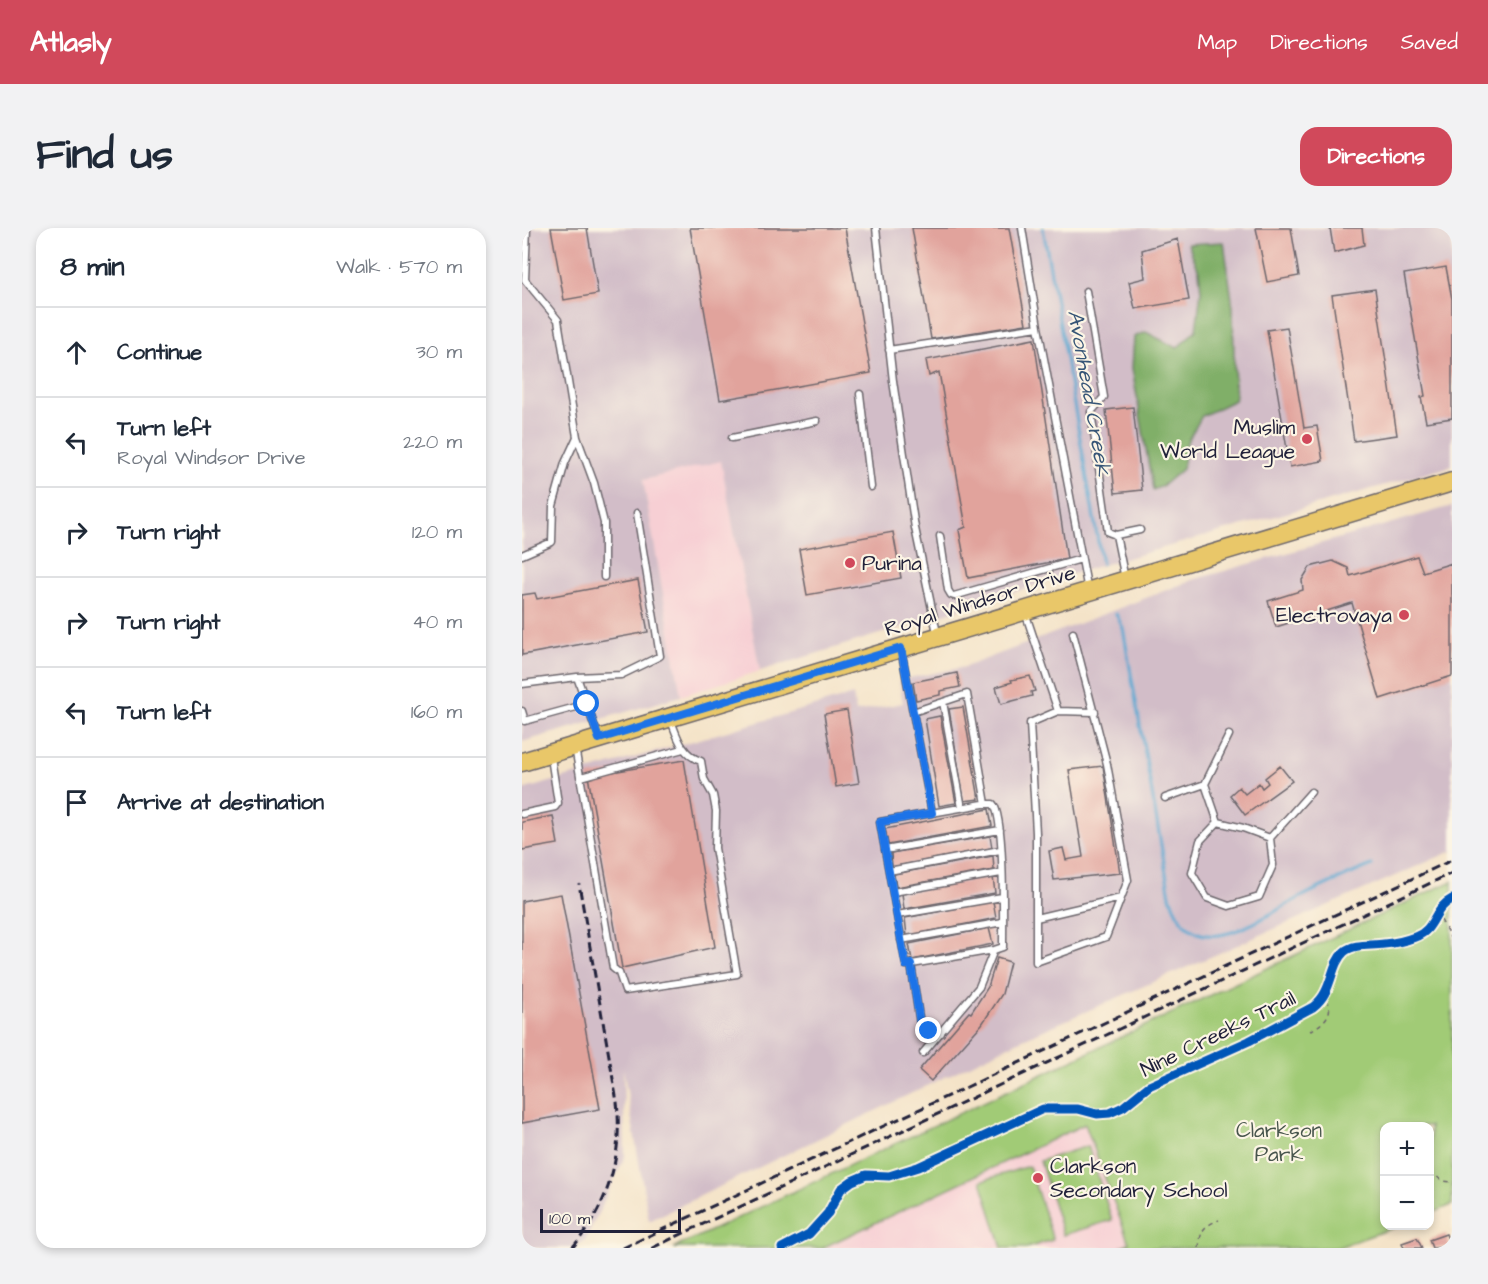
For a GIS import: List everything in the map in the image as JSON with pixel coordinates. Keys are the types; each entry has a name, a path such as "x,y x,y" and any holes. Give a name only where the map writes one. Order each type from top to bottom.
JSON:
{"main road":[{"name":"Royal Windsor Drive","path":"522,762 1452,482"}],"lane":[{"path":"527,228 524,280 558,320 577,437 594,483 604,523 604,577"},
{"path":"876,228 889,350 915,528 938,637"},
{"path":"1022,228 1038,327 1088,591"},
{"path":"1086,291 1104,397 1091,412 1108,532 1116,535 1140,530"},
{"path":"889,350 1038,327"},
{"path":"860,394 871,487"},
{"path":"732,438 817,421"},
{"path":"522,555 552,542 553,506 565,464 577,437"},
{"path":"522,684 577,677 621,675 660,656 637,513"},
{"path":"1116,535 1125,581"},
{"path":"940,536 948,590 954,596 1081,559"},
{"path":"1025,611 1058,711"},
{"path":"1073,633 1095,712 1107,764 1128,880 1106,937 1036,962 1036,833 1030,723 1058,711 1095,712"},
{"path":"901,648 932,813"},
{"path":"577,677 599,739"},
{"path":"913,712 967,694 986,804"},
{"path":"943,702 962,808"},
{"path":"522,711 525,721 587,704"},
{"path":"575,746 613,968 619,974 625,991 737,974 715,848 717,818 714,797 704,780 700,761 692,758 683,749 670,718"},
{"path":"1166,798 1205,784 1229,735"},
{"path":"580,777 683,749"},
{"path":"522,814 555,807 558,803 550,754"},
{"path":"1205,784 1218,822"},
{"path":"1218,822 1200,841 1192,873 1207,898 1229,906 1259,897 1273,865 1270,838 1311,792"},
{"path":"986,804 996,807 1000,830 1003,947 906,965 880,822 986,804"},
{"path":"1218,822 1270,838"},
{"path":"885,850 1000,830"},
{"path":"889,871 1000,850"},
{"path":"893,892 1001,873"},
{"path":"897,915 1002,897"},
{"path":"1036,918 1121,898"},
{"path":"901,940 1003,922"},
{"path":"923,1053 979,987 994,950"},
{"path":"911,964 920,1024 929,1031 941,1033"}],"path":[{"path":"1438,919 1452,941"},
{"path":"1310,1031 1327,1020 1330,1006 1324,995"},
{"path":"1434,1175 1443,1181 1452,1182"},
{"path":"1199,1248 1205,1226 1219,1220"}],"shaded area":[{"path":"522,228 1452,228 1452,466 1092,568 760,671 721,461 643,480 681,696 522,742"},
{"path":"721,460 760,671 681,696 643,480"},
{"path":"1452,506 1452,851 1023,1039 649,1221 623,1068 625,1156 585,1241 573,1248 522,1248 522,790 853,695 856,712 903,703 899,680 965,667 1193,580"},
{"name":"Clarkson Secondary School","path":"1085,1124 1130,1248 822,1248"}],"green space":[{"path":"1224,242 1233,307 1235,400 1202,416 1187,442 1182,469 1162,486 1153,490 1132,368 1134,337 1146,332 1177,348 1196,330 1201,291 1199,271 1188,244"},
{"name":"Clarkson Park","path":"1452,881 1452,1205 1434,1212 1434,1122 1380,1122 1380,1230 1387,1230 1336,1248 1123,1248 1122,1246 1129,1243 1085,1124 822,1248 674,1248"},
{"path":"1088,1146 1112,1220 1063,1235 1040,1161"},
{"path":"1029,1166 1053,1240 1026,1248 1002,1248 981,1181"}],"building":[{"path":"551,228 587,228 598,294 564,300"},
{"path":"690,228 845,228 871,373 720,400"},
{"path":"912,228 1009,228 1026,324 931,339"},
{"path":"1256,228 1291,228 1299,276 1267,282"},
{"path":"1330,228 1362,228 1364,245 1334,253"},
{"path":"1178,239 1189,300 1135,309 1129,282 1145,278 1142,250"},
{"path":"1446,267 1452,299 1452,418 1426,422 1421,397 1425,396 1404,274"},
{"path":"1375,289 1397,435 1354,441 1332,295"},
{"path":"1287,327 1304,428 1317,426 1323,461 1290,467 1267,330"},
{"path":"1034,339 1067,559 968,578 959,530 966,527 939,372 929,376 926,360"},
{"path":"1133,407 1142,490 1115,493 1106,410"},
{"name":"Purina","path":"893,532 901,578 807,595 799,549"},
{"name":"Electrovaya","path":"1417,556 1423,572 1452,563 1452,676 1380,699 1352,603 1276,627 1268,601 1303,590 1302,580 1310,567 1333,561 1348,568 1350,576"},
{"path":"638,580 648,632 522,655 522,595 535,593 537,599"},
{"path":"957,673 960,687 940,691 940,695 916,700 913,682"},
{"path":"1030,676 1035,691 1031,692 1032,696 1001,704 996,687 1012,682 1011,680"},
{"path":"963,707 979,799 964,801 949,709"},
{"path":"847,710 859,783 836,787 824,714"},
{"path":"940,716 956,803 939,806 925,719"},
{"path":"684,760 715,947 622,968 588,776"},
{"path":"1103,766 1120,873 1054,880 1049,851 1063,848 1066,860 1083,857 1069,770"},
{"path":"1280,766 1292,781 1245,815 1230,795 1239,787 1245,794 1259,783 1262,788 1268,783 1265,778"},
{"path":"989,809 992,826 888,845 885,829"},
{"path":"553,816 558,844 522,850 522,822"},
{"path":"990,836 992,848 892,867 891,853"},
{"path":"993,856 994,870 896,887 894,874"},
{"path":"993,877 995,893 904,909 902,893"},
{"path":"561,894 600,1109 522,1123 522,901"},
{"path":"993,901 996,918 907,936 905,918"},
{"path":"989,928 993,944 912,960 909,944"},
{"path":"997,958 1010,962 1002,994 982,1024 931,1081 919,1070 969,1012 971,1013 988,987"},
{"path":"1446,1234 1451,1247 1432,1248 1429,1240"},
{"path":"1417,1238 1422,1248 1404,1248 1402,1243"}],"waterway":[{"name":"Avonhead Creek","path":"1043,228 1102,564"},
{"path":"1116,614 1123,628 1170,896 1180,919 1194,931 1210,936 1228,933 1266,917 1318,888 1372,865"}],"railway":[{"path":"623,1248 1452,860"},
{"path":"652,1248 1452,873"},
{"path":"572,1248 585,1232 604,1198 618,1142 617,1102 579,884"}],"cycle path":[{"name":"Nine Creeks Trail","path":"782,1248 809,1234 828,1213 841,1189 866,1175 889,1176 918,1167 1043,1109 1078,1109 1097,1114 1110,1113 1123,1107 1149,1086 1249,1041 1313,1007 1325,994 1336,964 1344,952 1358,946 1396,942 1422,934 1431,925 1441,908 1452,899"}],"place":[{"name":"Muslim World League","path":"1307,439"},
{"name":"Purina","path":"850,563"},
{"name":"Electrovaya","path":"1404,615"},
{"name":"Clarkson Secondary School","path":"1038,1178"}],"route":[{"path":"587,704 599,739 901,648 932,813 880,822 905,961 906,965 911,964 920,1024 929,1031"}]}
